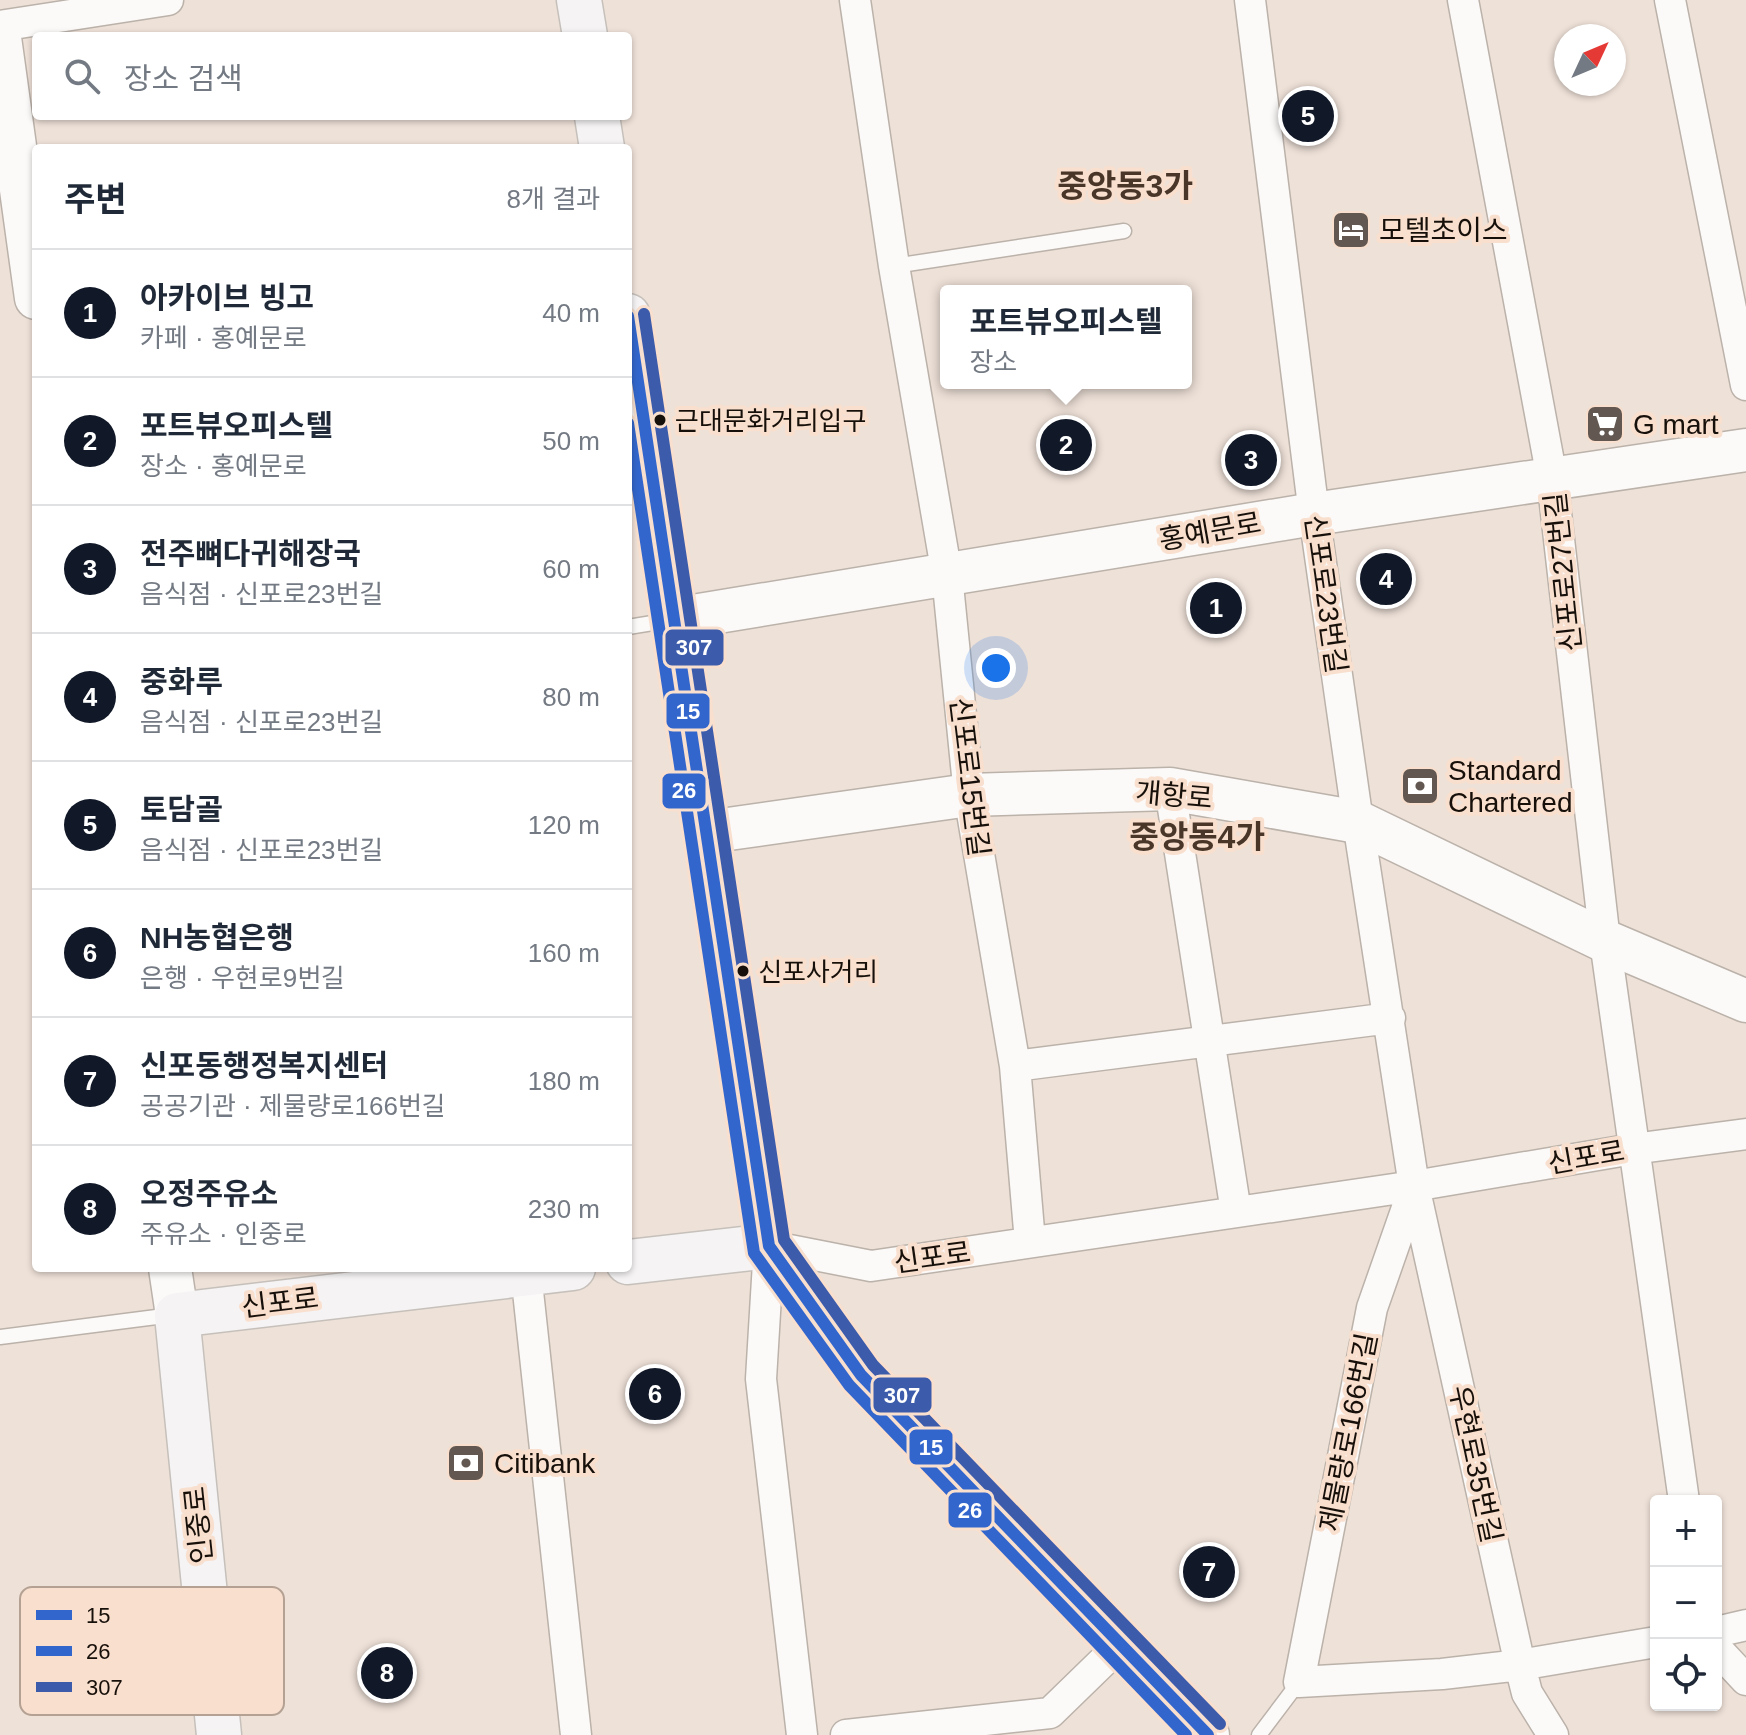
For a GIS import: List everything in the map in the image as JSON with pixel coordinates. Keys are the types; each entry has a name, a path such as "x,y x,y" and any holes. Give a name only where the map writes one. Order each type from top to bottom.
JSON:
{"main road":[{"path":"579,0 584,32"},
{"path":"598,120 601,144"},
{"path":"632,342 769,1246"},
{"name":"신포로","path":"632,1262 769,1246"},
{"name":"신포로","path":"177,1315 452,1275 535,1272"},
{"name":"인중로","path":"177,1315 204,1587"},
{"name":"인중로","path":"217,1715 219,1735"}],"street":[{"path":"0,26 168,0"},
{"name":"신포로15번길","path":"855,0 894,266 947,575 969,795 1015,1066 1030,1242"},
{"name":"신포로23번길","path":"1250,0 1314,514 1414,1186"},
{"name":"신포로27번길","path":"1463,0 1552,478 1605,941 1683,1495"},
{"path":"1670,0 1746,385"},
{"path":"0,38 32,269"},
{"name":"홍예문로","path":"675,619 1314,514 1746,450"},
{"path":"1170,789 1236,1212"},
{"name":"개항로","path":"707,832 969,795 1170,789 1358,822 1605,941 1746,1001"},
{"path":"1015,1066 1390,1018"},
{"name":"신포로","path":"769,1246 871,1266 1746,1134"},
{"name":"우현로35번길","path":"1414,1186 1527,1693 1553,1735"},
{"name":"제물량로166번길","path":"1299,1682 1372,1308 1414,1186"},
{"path":"769,1246 861,1375 1208,1735"},
{"path":"769,1246 761,1379 802,1735"},
{"name":"인중로","path":"171,1272 177,1315"},
{"path":"526,1273 576,1735"},
{"path":"1722,1631 1746,1625"},
{"path":"1299,1682 1442,1674 1520,1665 1650,1643"},
{"path":"846,1735 1052,1724 1120,1645"},
{"path":"1722,1654 1746,1680"}],"lane":[{"path":"894,266 1124,231"},
{"path":"632,626 675,619"},
{"path":"0,1337 177,1315"},
{"name":"제물량로166번길","path":"1259,1735 1299,1682"}],"transit line":[{"name":"307","path":"644,314 784,1240 873,1365 1220,1724"},
{"name":"15","path":"632,342 769,1246 861,1375 1208,1735"},
{"name":"26","path":"632,449 754,1253 849,1385 1186,1735"}],"place":[{"name":"토담골","path":"1308,116"},
{"name":"모텔초이스","path":"1351,230"},
{"name":"근대문화거리입구","path":"660,420"},
{"name":"G mart","path":"1605,424"},
{"name":"포트뷰오피스텔","path":"1066,445"},
{"name":"전주뼈다귀해장국","path":"1251,460"},
{"name":"중화루","path":"1386,579"},
{"name":"아카이브 빙고","path":"1216,608"},
{"name":"Standard Chartered","path":"1420,786"},
{"name":"신포사거리","path":"743,971"},
{"name":"NH농협은행","path":"655,1394"},
{"name":"Citibank","path":"466,1463"},
{"name":"신포동행정복지센터","path":"1209,1572"},
{"name":"오정주유소","path":"387,1673"}],"district":[{"name":"중앙동3가","path":"1125,186"},
{"name":"중앙동4가","path":"1197,837"}]}
